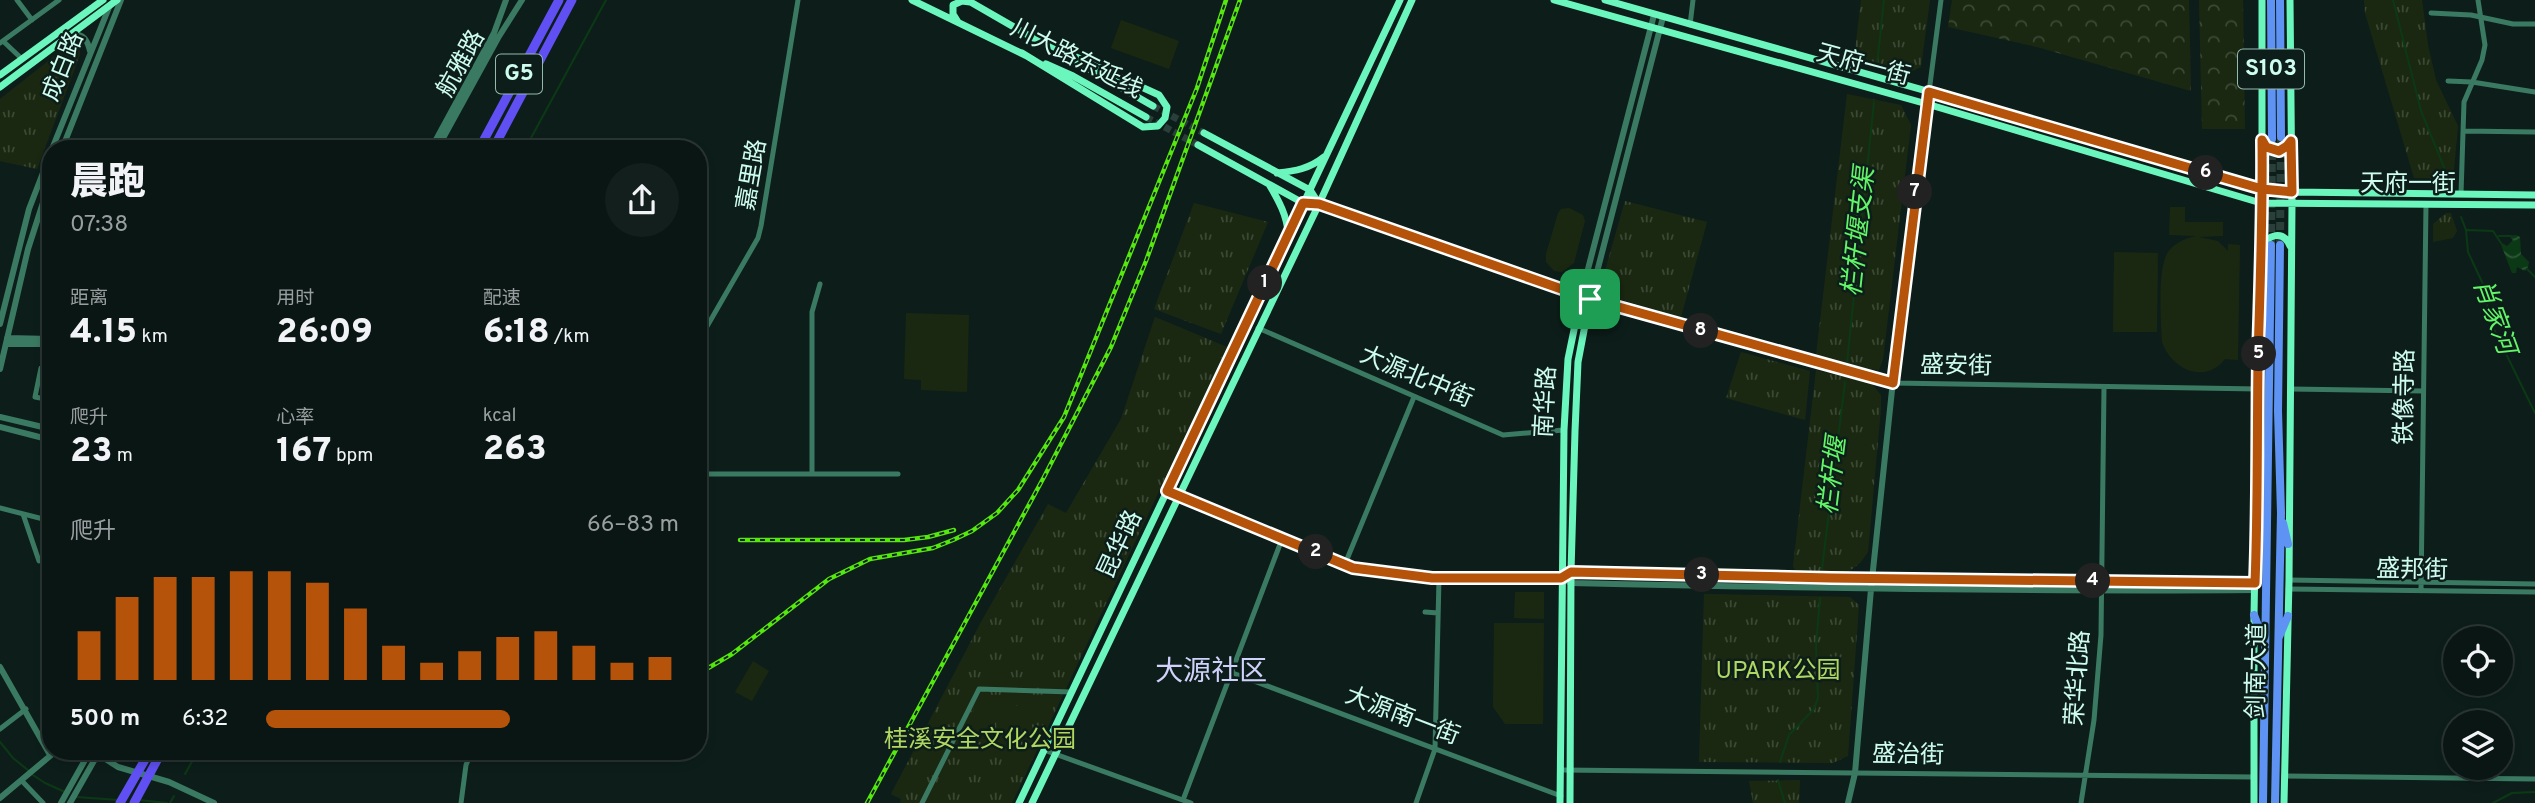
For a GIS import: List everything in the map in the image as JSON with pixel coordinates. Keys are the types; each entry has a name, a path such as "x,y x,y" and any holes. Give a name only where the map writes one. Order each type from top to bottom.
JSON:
{"highway":[{"name":"G5","path":"484,140 559,0"},
{"name":"G5","path":"498,140 572,0"},
{"name":"S103","path":"2267,139 2271,0"},
{"name":"S103","path":"2280,0 2281,137"},
{"name":"剑南大道","path":"2263,803 2267,517 2276,245 2281,513 2275,803"},
{"path":"2281,513 2288,544"},
{"path":"2257,541 2267,517"},
{"path":"2254,615 2265,644"},
{"path":"2277,643 2287,616"},
{"path":"120,803 145,760"},
{"path":"134,803 157,760"}],"main road":[{"name":"川大路东延线","path":"912,0 1073,76 1146,117"},
{"name":"昆华路","path":"1019,803 1400,0"},
{"name":"昆华路","path":"1032,803 1319,204 1412,0"},
{"name":"天府一街","path":"1554,0 1927,104 2261,203 2535,205"},
{"name":"天府一街","path":"1605,0 2262,189 2292,192 2535,195"},
{"path":"2254,803 2260,249 2267,139 2262,0"},
{"path":"2284,803 2292,250 2290,0"},
{"path":"0,87 113,1"},
{"path":"0,75 113,1"},
{"name":"川大路东延线","path":"969,1 1153,106"},
{"path":"961,25 953,14 953,5 969,1"},
{"path":"1023,53 1143,127 1158,126 1165,118 1167,107 1159,95 1030,36"},
{"path":"1204,133 1310,190 1319,204"},
{"path":"2267,139 2266,147 2279,151 2291,141"},
{"path":"1198,145 1303,203 1319,204"},
{"path":"1276,173 1313,166 1326,156"},
{"path":"1270,186 1279,200 1287,223 1288,236"},
{"path":"2260,249 2267,238 2274,235 2288,240 2292,250"},
{"name":"南华路","path":"1570,803 1565,770 1561,578 1564,430 1568,359 1581,296"},
{"name":"南华路","path":"1561,799 1565,770 1578,362 1590,299"}],"street":[{"path":"17,0 32,20"},
{"path":"22,59 1,42 60,0"},
{"name":"航雅路","path":"436,140 494,33 506,0"},
{"name":"航雅路","path":"441,140 498,38 523,0"},
{"name":"嘉里路","path":"707,326 758,238 798,0"},
{"path":"1690,24 1693,0"},
{"path":"1848,803 1855,773 1893,383 1941,0"},
{"path":"2461,194 2464,102 2482,60 2485,45 2478,0"},
{"name":"成白路","path":"55,140 113,1"},
{"name":"成白路","path":"65,140 113,1"},
{"path":"2431,13 2481,17 2513,24 2535,24"},
{"name":"南华路","path":"1581,296 1654,15"},
{"path":"1590,299 1664,17"},
{"path":"71,34 85,37 90,52"},
{"path":"2448,81 2535,92"},
{"path":"2463,131 2535,132"},
{"name":"成白路","path":"0,324 29,209 42,174"},
{"name":"盛安街","path":"1319,204 1590,299 1893,383 2258,389"},
{"name":"铁像寺路","path":"2421,591 2426,204"},
{"path":"0,369 28,249 42,206"},
{"path":"812,474 812,312 820,284"},
{"name":"大源北中街","path":"1258,328 1503,435 1564,430"},
{"path":"6,341 42,339"},
{"path":"6,341 42,344"},
{"path":"42,368 35,397 42,398"},
{"name":"荣华北路","path":"2081,803 2099,676 2104,387"},
{"path":"2290,389 2423,391"},
{"path":"1345,564 1414,397"},
{"path":"0,417 42,427"},
{"path":"0,427 42,438"},
{"path":"707,474 898,474"},
{"path":"1167,491 1353,568 1439,578 1561,578 1571,583 2101,592 2255,586"},
{"path":"0,508 42,519"},
{"path":"23,514 39,561"},
{"path":"1183,800 1282,539"},
{"path":"1561,578 1571,572 2255,586"},
{"path":"1416,803 1435,748 1439,578"},
{"name":"盛邦街","path":"2289,580 2535,584"},
{"name":"盛邦街","path":"2288,589 2535,592"},
{"path":"1425,612 1438,612"},
{"path":"0,667 42,735"},
{"name":"大源南一街","path":"1230,672 1435,748 1561,799"},
{"path":"922,803 979,689 1072,692"},
{"path":"0,729 26,709"},
{"path":"1044,750 1191,803"},
{"path":"0,798 46,760"},
{"path":"66,802 91,760"},
{"path":"109,760 118,766 198,793 214,803"},
{"path":"461,803 468,760"},
{"name":"盛治街","path":"1565,770 2254,777"},
{"path":"2284,776 2535,779"},
{"path":"24,779 43,803"}],"green space":[{"path":"1861,0 1930,0 1921,67 1904,75 1854,59"},
{"path":"1952,0 2189,0 2191,91 2037,47 1948,27"},
{"path":"2199,0 2243,0 2245,129 2202,129"},
{"path":"2364,0 2422,0 2436,80 2458,126 2453,180 2414,178 2365,13"},
{"path":"1121,20 1179,41 1169,69 1111,48"},
{"path":"71,43 76,43 80,55 48,140 42,140 42,156 37,169 0,161 0,99"},
{"path":"1847,94 1901,105 1911,125 1883,359 1879,370 1861,368 1816,355"},
{"path":"1625,201 1707,222 1681,317 1608,296 1602,281"},
{"path":"1194,203 1268,222 1221,334 1154,309"},
{"path":"2170,207 2185,207 2185,222 2223,222 2223,236 2199,237 2218,241 2228,251 2228,244 2240,245 2238,360 2225,359 2208,371 2199,372 2181,366 2166,352 2162,342 2160,296 2165,260 2173,246 2196,236 2169,235"},
{"path":"1569,208 1583,215 1585,221 1574,263 1562,272 1554,271 1546,262 1546,254 1558,213 1561,209"},
{"path":"2446,213 2451,213 2457,231 2453,238 2433,242 2433,224"},
{"path":"2114,252 2158,253 2157,332 2113,332"},
{"path":"906,313 969,315 967,392 921,390 921,380 904,379"},
{"name":"桂溪安全文化公园","path":"1155,317 1227,347 1012,803 900,803 901,799 891,794 981,622 1048,504 1066,513 1121,419"},
{"path":"1741,352 1810,371 1805,420 1726,398"},
{"path":"1816,370 1871,383 1881,395 1868,552 1860,563 1848,572 1796,572 1793,566"},
{"path":"1515,592 1544,592 1544,619 1514,618"},
{"name":"UPARK公园","path":"1704,594 1850,597 1859,605 1848,756 1833,763 1699,762"},
{"path":"1494,623 1544,623 1543,724 1505,724 1493,707"},
{"path":"753,661 769,671 752,701 735,692"},
{"path":"974,704 995,705 995,733 974,733"},
{"path":"997,705 1032,706 1032,734 996,733"},
{"path":"1800,780 1799,803 1753,803 1749,781"}],"water":[{"path":"2509,236 2520,237 2521,254 2529,262 2525,271 2517,267 2516,273 2512,273 2500,242 2507,246 2513,240"}],"waterway":[{"path":"530,140 606,0"},
{"name":"栏杆堰","path":"1877,65 1884,0"},
{"name":"肖家河","path":"2393,0 2421,111 2448,177"},
{"name":"栏杆堰支渠","path":"1847,363 1874,102"},
{"name":"肖家河","path":"2461,217 2466,230 2468,252 2483,284 2491,323 2535,413"},
{"path":"2467,230 2493,231 2501,243"},
{"path":"2499,236 2511,236"},
{"path":"2527,269 2535,277"},
{"name":"栏杆堰","path":"1822,569 1845,382"},
{"name":"栏杆堰","path":"1780,762 1789,735 1814,709 1818,698 1816,646 1820,598"},
{"path":"0,742 13,758 29,771"},
{"path":"185,774 193,760"},
{"path":"33,775 65,792"},
{"name":"栏杆堰","path":"1778,780 1785,803"},
{"path":"2493,803 2512,793 2535,792"},
{"path":"170,803 174,796"},
{"path":"76,797 119,800"},
{"path":"139,800 167,803"}],"tunnel":[{"path":"1153,106 1204,133"},
{"path":"1146,117 1198,145"},
{"path":"2280,242 2281,137"},
{"path":"2271,244 2272,142"}],"railway":[{"path":"707,669 732,654 829,579 870,559 933,548 953,540 972,531 997,513 1018,490 1064,417 1197,88 1226,0"},
{"path":"867,803 1044,477 1111,347 1146,261 1240,0"},
{"path":"740,540 904,540 954,530"}],"district":[{"name":"大源社区","path":"1211,673"}],"route":[{"path":"1590,299 1319,204 1303,203 1167,491 1353,568 1432,578 1561,578 1571,572 2255,583 2257,541 2258,389 2262,189 2262,140 2266,147 2279,151 2291,141 2292,192 2262,189 1929,92 1905,267 1893,383 1590,299"}]}
